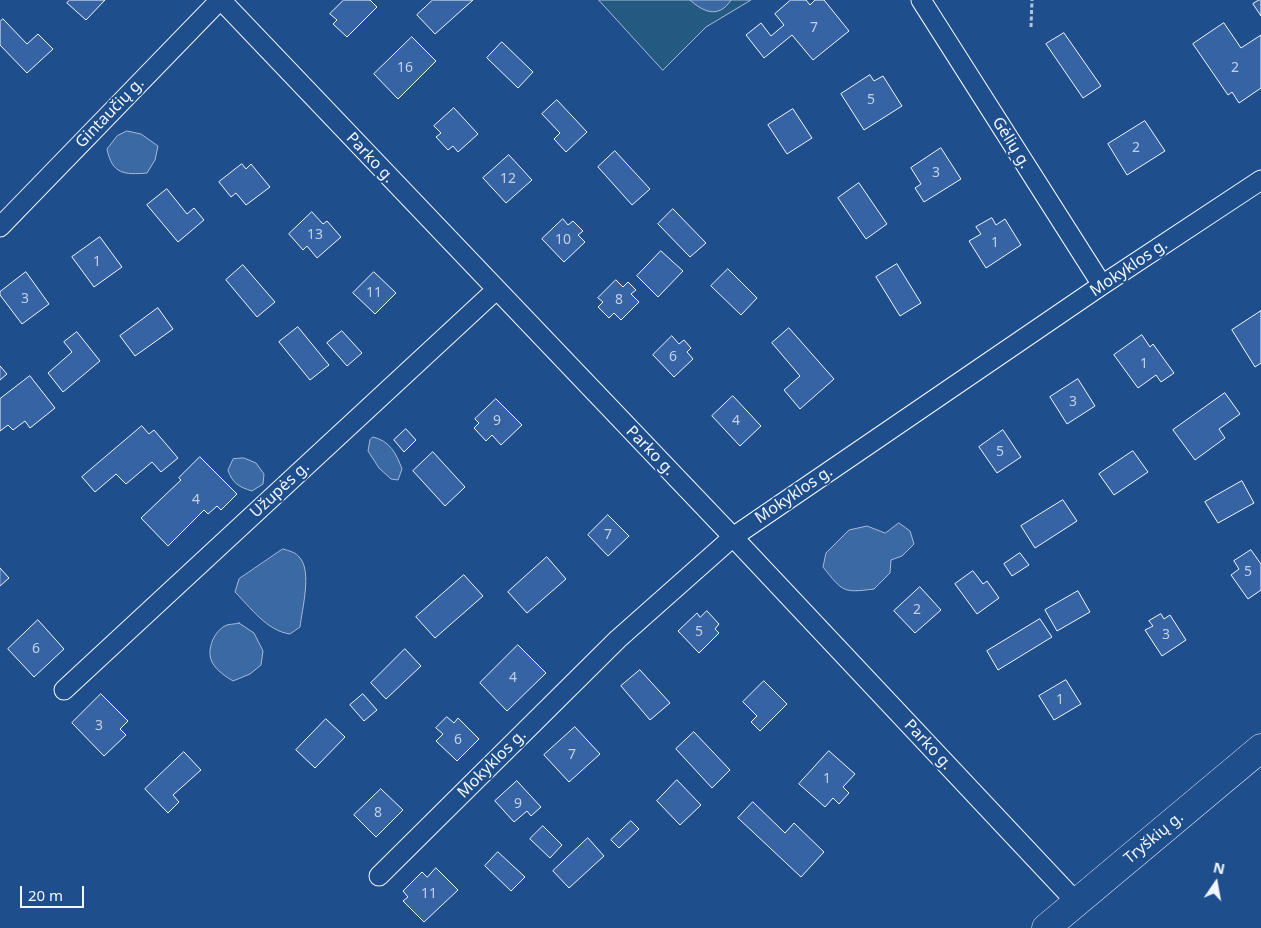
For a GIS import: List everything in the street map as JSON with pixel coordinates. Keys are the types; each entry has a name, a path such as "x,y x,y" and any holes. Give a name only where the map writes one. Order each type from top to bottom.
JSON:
{"main road":[{"name":"Tryškių g.","path":"1046,928 1261,748"}],"street":[{"name":"Gintaučių g.","path":"0,227 221,0"},
{"name":"Parko g.","path":"221,0 1077,903"},
{"name":"Gėlių g.","path":"921,0 1102,285"},
{"name":"Mokyklos g.","path":"379,876 618,639 732,537 1102,285 1261,180"},
{"name":"Užupės g.","path":"64,690 496,290"}],"path":[{"path":"1031,27 1032,0"}],"shaded area":[{"path":"599,0 751,0 706,27 663,70"},
{"path":"690,0 731,0 721,10 711,12 700,8"},
{"path":"127,131 141,134 158,146 155,160 147,173 126,173 120,171 112,164 107,149 117,136"},
{"path":"373,437 384,441 395,453 402,469 398,480 391,479 379,468 368,451 370,440"},
{"path":"244,458 256,463 264,474 263,484 252,491 237,484 228,470 233,459"},
{"path":"899,523 910,531 914,544 902,556 891,560 890,573 874,589 856,591 844,589 835,582 823,567 826,553 849,530 867,526 885,533"},
{"path":"283,549 298,556 304,564 306,581 300,627 290,634 282,632 266,623 235,592 239,579"},
{"path":"239,623 254,633 263,651 261,665 250,674 233,681 216,668 210,657 210,652 212,641 218,631 227,625"}],"building":[{"path":"70,0 105,0 86,20 67,3"},
{"path":"344,0 370,0 377,7 347,37 333,24 337,20 330,14"},
{"path":"433,0 473,0 435,34 417,15"},
{"path":"791,0 806,0 810,5 815,0 824,0 849,31 813,60 792,35 764,58 746,35 761,23 771,36 784,25 775,14"},
{"path":"1261,0 1261,16 1253,4"},
{"path":"3,19 27,44 38,34 53,49 27,73 0,45 0,22"},
{"path":"1224,23 1241,48 1261,35 1261,88 1239,103 1232,92 1228,95 1193,44"},
{"path":"1064,33 1101,86 1083,98 1046,44"},
{"path":"412,37 436,61 398,99 374,74"},
{"path":"502,42 533,72 518,88 487,58"},
{"path":"870,75 874,81 883,76 902,106 864,130 841,94"},
{"path":"557,100 587,132 566,152 554,139 560,133 542,114"},
{"path":"454,108 478,134 458,152 453,146 448,150 436,137 441,133 434,126"},
{"path":"793,109 812,138 787,154 768,125"},
{"path":"1145,121 1165,151 1127,175 1108,144"},
{"path":"941,148 961,179 924,202 915,188 921,184 911,168"},
{"path":"615,151 650,189 632,205 598,167"},
{"path":"509,155 532,180 506,203 483,178"},
{"path":"242,164 246,169 251,164 270,187 246,205 236,193 231,197 219,182"},
{"path":"859,183 887,224 866,239 838,198"},
{"path":"167,189 187,214 194,208 204,220 178,242 147,205"},
{"path":"673,209 706,243 690,257 658,224"},
{"path":"312,212 323,224 327,221 341,237 317,258 307,246 303,250 289,234"},
{"path":"992,218 996,225 1005,219 1021,245 986,268 969,241 981,234 976,227"},
{"path":"563,219 568,225 573,221 583,231 578,235 585,242 564,262 542,239"},
{"path":"100,237 122,267 94,287 72,257"},
{"path":"661,251 683,271 658,297 637,276"},
{"path":"897,264 921,303 900,316 876,277"},
{"path":"243,265 275,302 257,317 226,280"},
{"path":"728,269 757,298 741,315 711,286"},
{"path":"26,272 49,304 22,324 0,295 0,292"},
{"path":"374,272 396,293 375,314 353,293"},
{"path":"616,280 623,287 628,282 636,290 631,294 639,302 621,320 614,313 609,318 598,307 603,302 598,298"},
{"path":"158,308 173,329 135,356 120,336"},
{"path":"1261,311 1261,363 1255,367 1232,330"},
{"path":"298,327 329,365 310,380 279,342"},
{"path":"789,328 834,379 800,409 784,390 800,376 772,343"},
{"path":"342,331 362,353 347,366 327,343"},
{"path":"77,332 100,361 63,392 48,373 72,352 64,342"},
{"path":"1142,335 1150,347 1153,344 1174,373 1161,382 1156,375 1138,388 1114,355"},
{"path":"672,336 679,344 684,340 691,348 687,352 693,359 674,377 653,355"},
{"path":"0,366 7,374 0,380"},
{"path":"30,376 55,408 30,428 25,421 13,430 8,425 0,431 0,399"},
{"path":"1078,379 1095,406 1067,424 1050,397"},
{"path":"1225,393 1240,414 1219,429 1225,438 1195,460 1173,430"},
{"path":"733,396 761,426 740,446 712,416"},
{"path":"496,399 522,425 501,445 492,435 486,441 474,428 479,423 475,419"},
{"path":"142,426 149,434 154,430 178,458 161,472 152,462 126,484 116,474 95,492 82,477"},
{"path":"406,429 416,440 404,452 394,440"},
{"path":"1003,430 1021,457 997,473 979,447"},
{"path":"1133,451 1148,472 1114,495 1099,474"},
{"path":"433,452 465,487 445,506 413,471"},
{"path":"200,457 237,494 221,510 217,506 208,514 204,510 168,546 141,518 181,480 179,478"},
{"path":"1242,481 1254,503 1218,523 1205,502"},
{"path":"1063,500 1077,521 1035,548 1021,526"},
{"path":"608,515 629,536 608,556 588,535"},
{"path":"1251,550 1261,564 1261,590 1248,599 1231,575 1239,569 1234,561"},
{"path":"1020,553 1029,565 1012,576 1004,564"},
{"path":"547,557 566,579 527,613 508,592"},
{"path":"0,568 9,578 0,586"},
{"path":"973,571 983,584 987,581 999,598 977,614 955,584"},
{"path":"464,575 483,596 435,638 416,617"},
{"path":"920,587 941,610 915,633 894,611"},
{"path":"1078,591 1090,612 1057,631 1045,610"},
{"path":"707,611 719,624 715,629 719,633 699,653 678,631 697,613 700,617"},
{"path":"1161,614 1164,619 1170,615 1186,640 1162,656 1145,630 1153,626 1149,621"},
{"path":"1040,619 1052,637 998,670 987,651"},
{"path":"38,620 64,649 34,677 8,649"},
{"path":"518,645 546,673 507,711 480,683"},
{"path":"405,649 421,666 386,699 371,683"},
{"path":"640,670 670,703 650,720 621,686"},
{"path":"1066,680 1081,704 1054,720 1039,696"},
{"path":"764,681 787,704 760,731 751,722 757,716 743,702"},
{"path":"101,694 128,721 120,729 126,735 104,756 72,723"},
{"path":"363,694 377,710 364,721 350,705"},
{"path":"447,717 454,723 458,718 479,739 457,761 436,741 443,734 436,728"},
{"path":"326,719 345,737 315,768 296,750"},
{"path":"575,727 600,754 569,782 544,755"},
{"path":"694,732 730,770 712,788 676,749"},
{"path":"829,751 855,774 843,787 849,793 839,804 833,798 825,807 799,784"},
{"path":"184,752 201,770 173,795 179,802 168,813 145,789"},
{"path":"677,780 701,805 680,825 657,801"},
{"path":"517,781 541,807 531,816 527,811 514,822 495,801"},
{"path":"381,789 403,810 376,837 354,815"},
{"path":"753,802 785,833 794,823 824,852 801,877 738,818"},
{"path":"631,821 639,829 619,848 611,840"},
{"path":"543,826 562,845 550,858 530,839"},
{"path":"588,838 604,856 569,888 553,871"},
{"path":"498,852 525,877 511,891 485,866"},
{"path":"436,868 458,890 424,922 403,901 408,897 403,891 422,872 427,877"}]}
